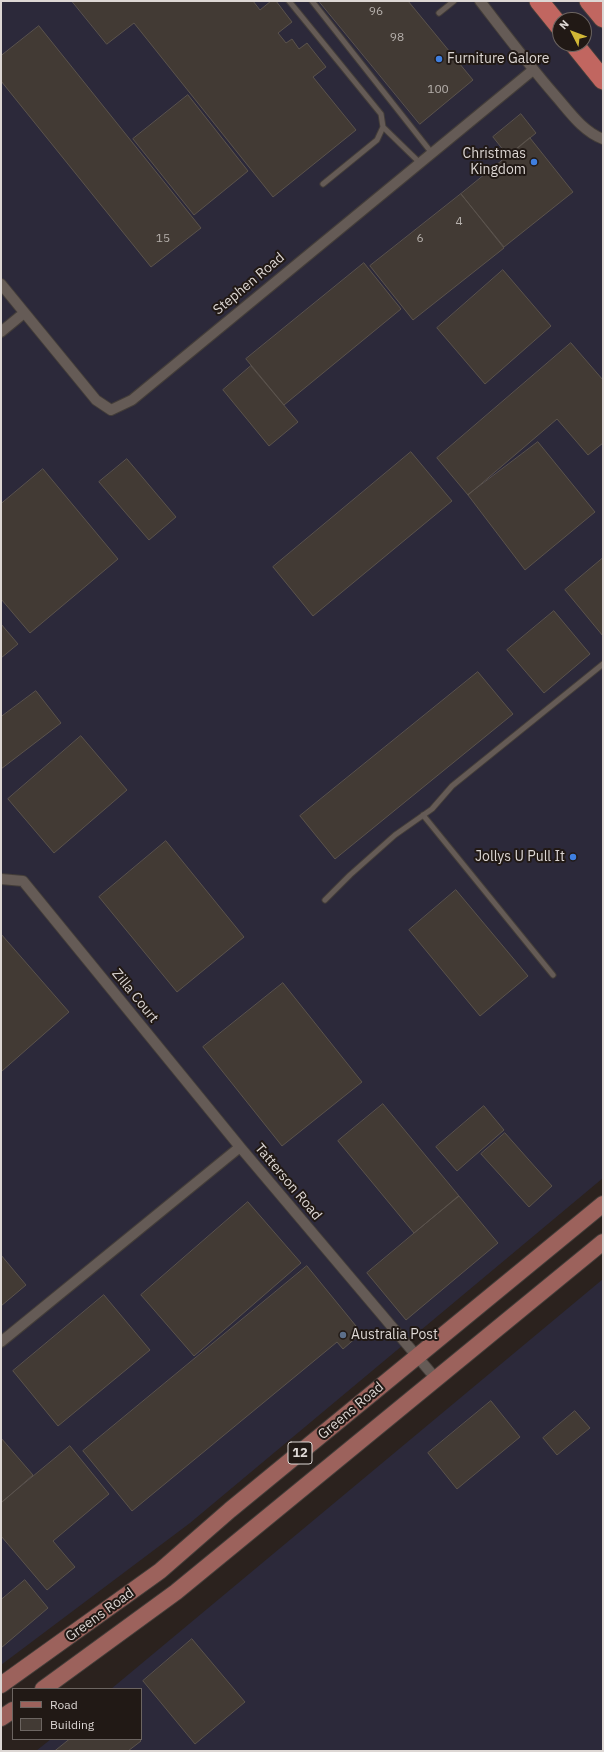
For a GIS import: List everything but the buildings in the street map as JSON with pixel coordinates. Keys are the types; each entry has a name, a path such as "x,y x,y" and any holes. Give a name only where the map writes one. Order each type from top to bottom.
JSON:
{"highway":[{"path":"539,1 552,17"},
{"path":"589,1 603,18"},
{"path":"580,52 603,80"}],"main road":[{"name":"Greens Road","path":"1,1685 136,1589 183,1552 230,1510 603,1204"},
{"name":"Greens Road","path":"44,1688 201,1572 437,1380 603,1242"},
{"path":"183,1552 201,1572"}],"street":[{"path":"480,1 533,70 582,126 603,139"},
{"name":"Stephen Road","path":"1,284 96,400 111,410 132,400 418,162 533,70"},
{"path":"1,332 24,313"},
{"name":"Zilla Court","path":"1,879 23,881 240,1147"},
{"name":"Tatterson Road","path":"1,1342 240,1147 437,1380"}],"lane":[{"path":"289,1 381,114 383,127 377,140 323,184"},
{"path":"312,1 432,152"},
{"path":"439,13 454,1"},
{"path":"383,127 418,162"},
{"path":"326,900 395,836 432,809 452,786 603,664"},
{"path":"423,815 554,975"}],"shaded area":[{"path":"1,1 603,1 603,1178 190,1523 1,1665"},
{"path":"603,1279 603,1751 36,1751 50,1740 142,1740 142,1688 112,1688"}],"place":[{"name":"Furniture Galore","path":"439,59"},
{"name":"Christmas Kingdom","path":"534,162"},
{"name":"Jollys U Pull It","path":"573,857"},
{"name":"Australia Post","path":"343,1335"}]}
